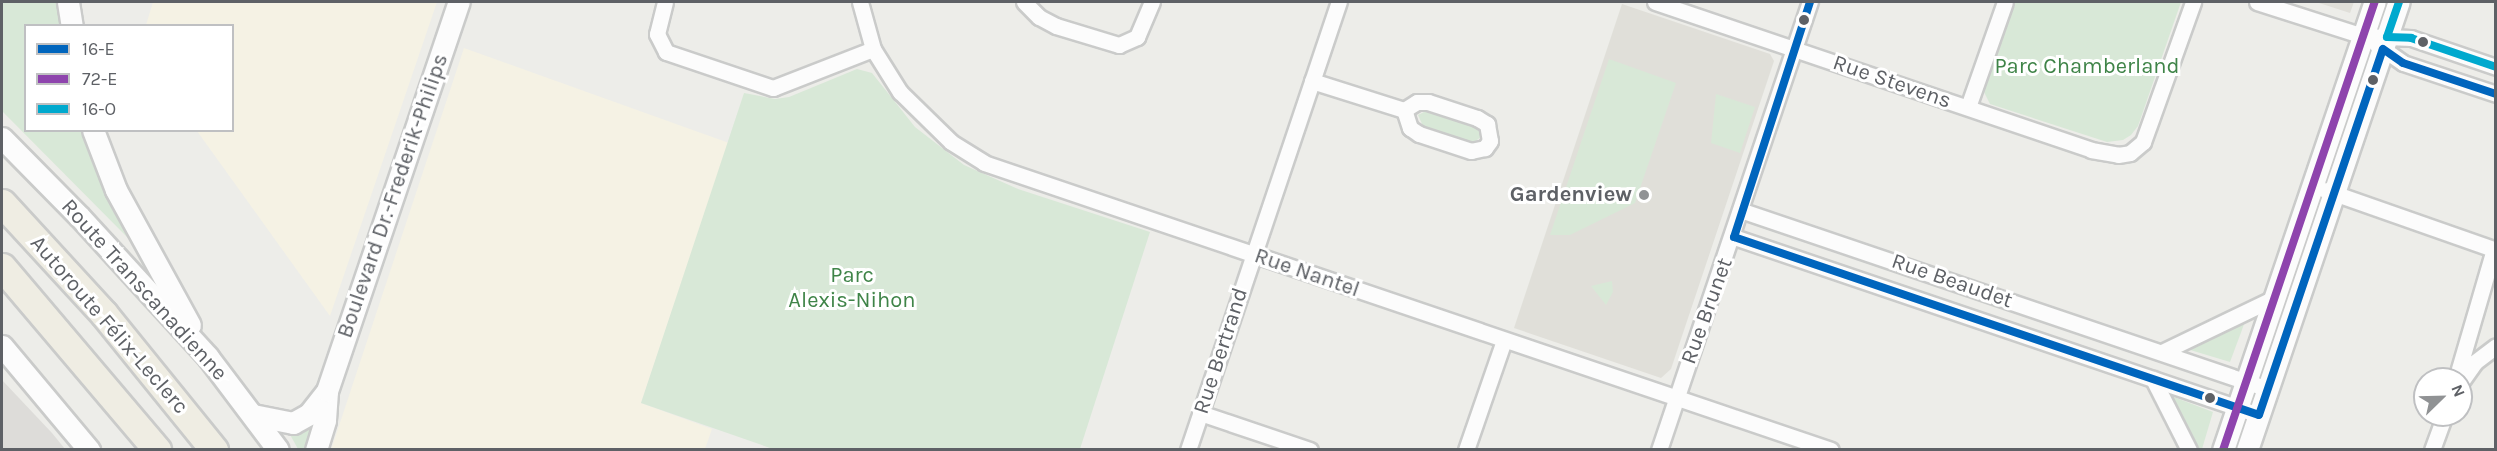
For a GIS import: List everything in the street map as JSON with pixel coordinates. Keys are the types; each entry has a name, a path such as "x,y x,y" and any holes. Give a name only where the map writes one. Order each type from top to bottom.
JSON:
{"highway":[{"name":"Autoroute Félix-Leclerc","path":"2,203 104,314 214,450"},
{"name":"Autoroute Félix-Leclerc","path":"2,267 158,450"}],"street":[{"path":"68,2 72,24"},
{"name":"Boulevard Dr.-Frederik-Philips","path":"327,391 459,2"},
{"path":"665,2 657,34 666,51 773,88 873,49"},
{"name":"Rue Nantel","path":"860,2 873,49 915,111 951,142 984,163 1676,400 1831,450"},
{"path":"1024,2 1039,17 1056,26 1107,44 1130,42 1144,27 1152,2"},
{"name":"Rue Bertrand","path":"1188,450 1339,2"},
{"name":"Rue Stevens","path":"1655,2 2091,150 2130,153 2148,132 2193,2"},
{"name":"Rue Brunet","path":"1659,450 1743,211 1810,2"},
{"path":"1968,107 2005,2"},
{"path":"2257,2 2385,43 2411,38 2496,67"},
{"path":"2223,450 2375,2"},
{"path":"2247,450 2399,2"},
{"path":"2385,43 2403,63 2496,94"},
{"path":"1312,81 1404,110 1418,102 1428,102 1477,118 1487,124 1490,141 1485,148 1471,151 1419,134 1410,128 1404,110"},
{"path":"94,132 123,204 208,357"},
{"name":"Route Transcanadienne","path":"2,138 79,216 208,357 278,450"},
{"path":"2313,186 2495,249 2460,367"},
{"name":"Rue Beaudet","path":"1743,211 2268,388"},
{"name":"Rue Beaudet","path":"1734,237 2259,415"},
{"path":"2162,352 2274,298"},
{"path":"1466,450 1504,340"},
{"path":"2,346 89,450"},
{"path":"2472,367 2496,346"},
{"path":"2,361 61,415"},
{"path":"2153,379 2189,450"},
{"path":"253,416 293,423 309,414 327,391"},
{"path":"316,450 325,420 327,391"},
{"path":"1200,413 1310,450"},
{"path":"2432,450 2441,427"}],"shaded area":[{"path":"153,2 437,2 330,316 198,132 234,132 234,24 146,24"},
{"path":"2316,2 2354,2 2350,13"},
{"name":"Gardenview","path":"1622,4 1770,54 1774,61 1671,369 1661,378 1514,328"},
{"path":"464,48 729,143 641,403 712,429 705,449 331,450"},
{"path":"2,380 52,433 65,449 2,449"}],"green space":[{"path":"2,2 60,2 64,24 24,24 24,132 85,132 131,234 128,238 2,111"},
{"name":"Parc Chamberland","path":"2015,2 2181,2 2138,126 2131,135 2123,140 2107,142 1990,104 1984,92"},
{"path":"1609,59 1676,83 1635,203 1570,235 1550,235"},
{"name":"Parc Alexis-Nihon","path":"857,69 872,73 915,127 964,165 1018,189 1150,232 1080,449 773,449 641,403 744,93 775,99 789,97"},
{"path":"1716,94 1755,107 1740,153 1711,143"},
{"path":"1428,110 1478,126 1481,137 1473,143 1423,126 1418,115"},
{"path":"1612,281 1613,292 1606,305 1591,286"},
{"path":"2246,319 2230,362 2187,349 2189,347"},
{"path":"2171,396 2213,412 2202,449 2198,449"},
{"path":"315,417 307,449 298,449 288,431"}],"transit line":[{"name":"16-E","path":"1810,2 1734,237 2259,415 2383,49 2403,63 2496,94"},
{"name":"72-E","path":"2223,450 2375,2"},
{"name":"16-O","path":"2399,2 2387,37 2411,38 2496,67"}],"place":[{"name":"Gardenview","path":"1644,195"}]}
